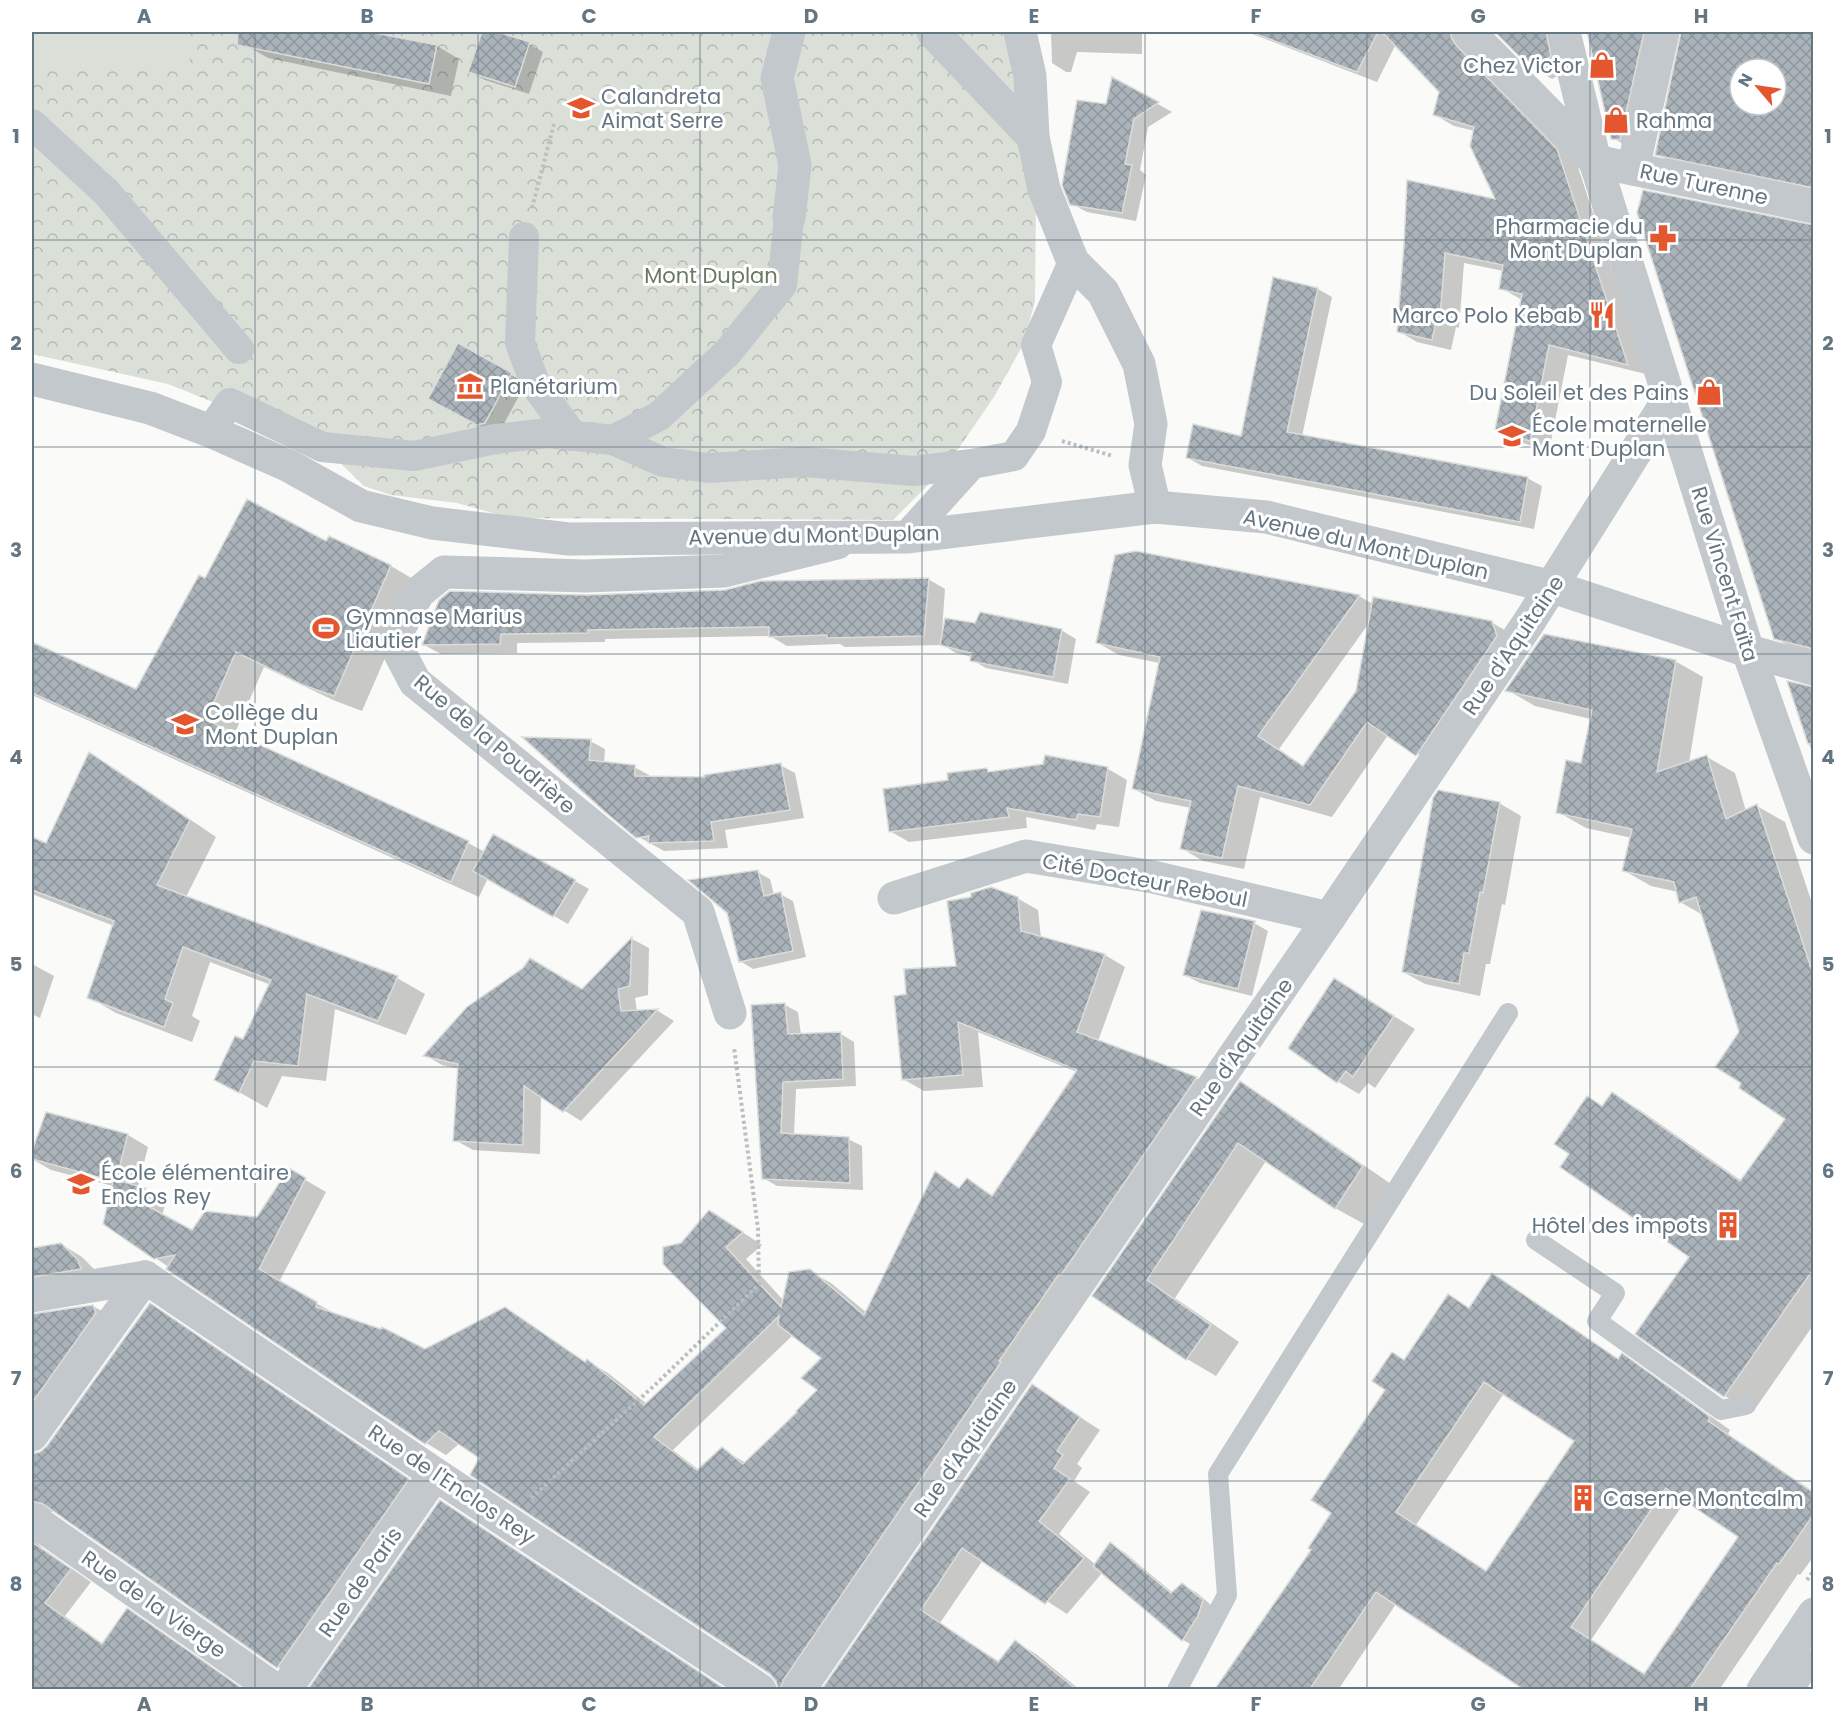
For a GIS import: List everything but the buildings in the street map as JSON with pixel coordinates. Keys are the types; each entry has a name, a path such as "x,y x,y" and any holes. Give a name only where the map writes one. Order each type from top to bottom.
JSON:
{"street":[{"path":"613,440 659,416 727,353 783,285 795,165 777,78 789,32"},
{"path":"933,32 1033,136"},
{"path":"1020,32 1030,76 1033,136 1044,189 1073,262 1103,292 1138,364 1151,424 1145,465 1155,507"},
{"path":"1468,32 1595,161"},
{"name":"Rue Vincent Faïta","path":"1564,32 1595,161 1748,651 1814,838"},
{"path":"1633,169 1663,32"},
{"path":"32,124 107,193 238,349"},
{"name":"Rue Turenne","path":"1595,161 1814,207"},
{"path":"524,237 520,343 536,386 573,436"},
{"path":"210,431 230,403 322,447 414,456 495,439 548,433 613,440 663,462 710,468 804,462 913,471 1014,456 1031,431 1047,382 1036,345 1073,262"},
{"name":"Avenue du Mont Duplan","path":"32,379 150,408 210,431 289,466 361,506 432,524 569,539 906,537 1155,507 1266,517 1553,587 1748,651 1814,669"},
{"name":"Rue d'Aquitaine","path":"799,1689 1329,918 1553,587 1670,397"},
{"path":"906,537 972,464"},
{"name":"Rue de la Poudrière","path":"730,1013 698,912 415,682 393,640 418,593 444,572 585,576 724,571 862,537"},
{"name":"Cité Docteur Reboul","path":"894,898 1026,856 1153,877 1329,918"},
{"path":"32,1296 146,1277"},
{"path":"32,1435 146,1277"},
{"name":"Rue de l'Enclos Rey","path":"146,1277 435,1474 760,1689"},
{"name":"Rue de Paris","path":"285,1689 435,1474"},
{"name":"Rue de la Vierge","path":"32,1519 276,1689"},
{"path":"1763,1689 1814,1614"}],"lane":[{"path":"1177,1689 1227,1596 1218,1474 1508,1013"},
{"path":"1536,1240 1615,1293 1597,1321 1721,1410 1746,1405"},
{"path":"1794,1689 1814,1659"}],"path":[{"path":"524,237 554,124"},
{"path":"1031,431 1145,465"},
{"path":"507,1520 656,1384 759,1284 758,1229 730,1013"}],"green space":[{"name":"Mont Duplan","path":"32,32 1006,32 1036,202 1035,301 1024,343 994,397 954,455 893,520 511,518 457,503 391,495 364,486 323,446 168,384 32,354"},
{"path":"32,32 189,32 190,63 32,70"}],"place":[{"name":"Chez Victor","path":"1602,65"},
{"name":"Calandreta Aimat Serre","path":"581,108"},
{"name":"Rahma","path":"1616,120"},
{"name":"Pharmacie du Mont Duplan","path":"1663,238"},
{"name":"Marco Polo Kebab","path":"1602,315"},
{"name":"Planétarium","path":"470,386"},
{"name":"Du Soleil et des Pains","path":"1709,392"},
{"name":"École maternelle Mont Duplan","path":"1512,436"},
{"name":"Gymnase Marius Liautier","path":"326,628"},
{"name":"Collège du Mont Duplan","path":"185,724"},
{"name":"École élémentaire Enclos Rey","path":"81,1184"},
{"name":"Hôtel des impots","path":"1728,1225"},
{"name":"Caserne Montcalm","path":"1583,1498"}]}
